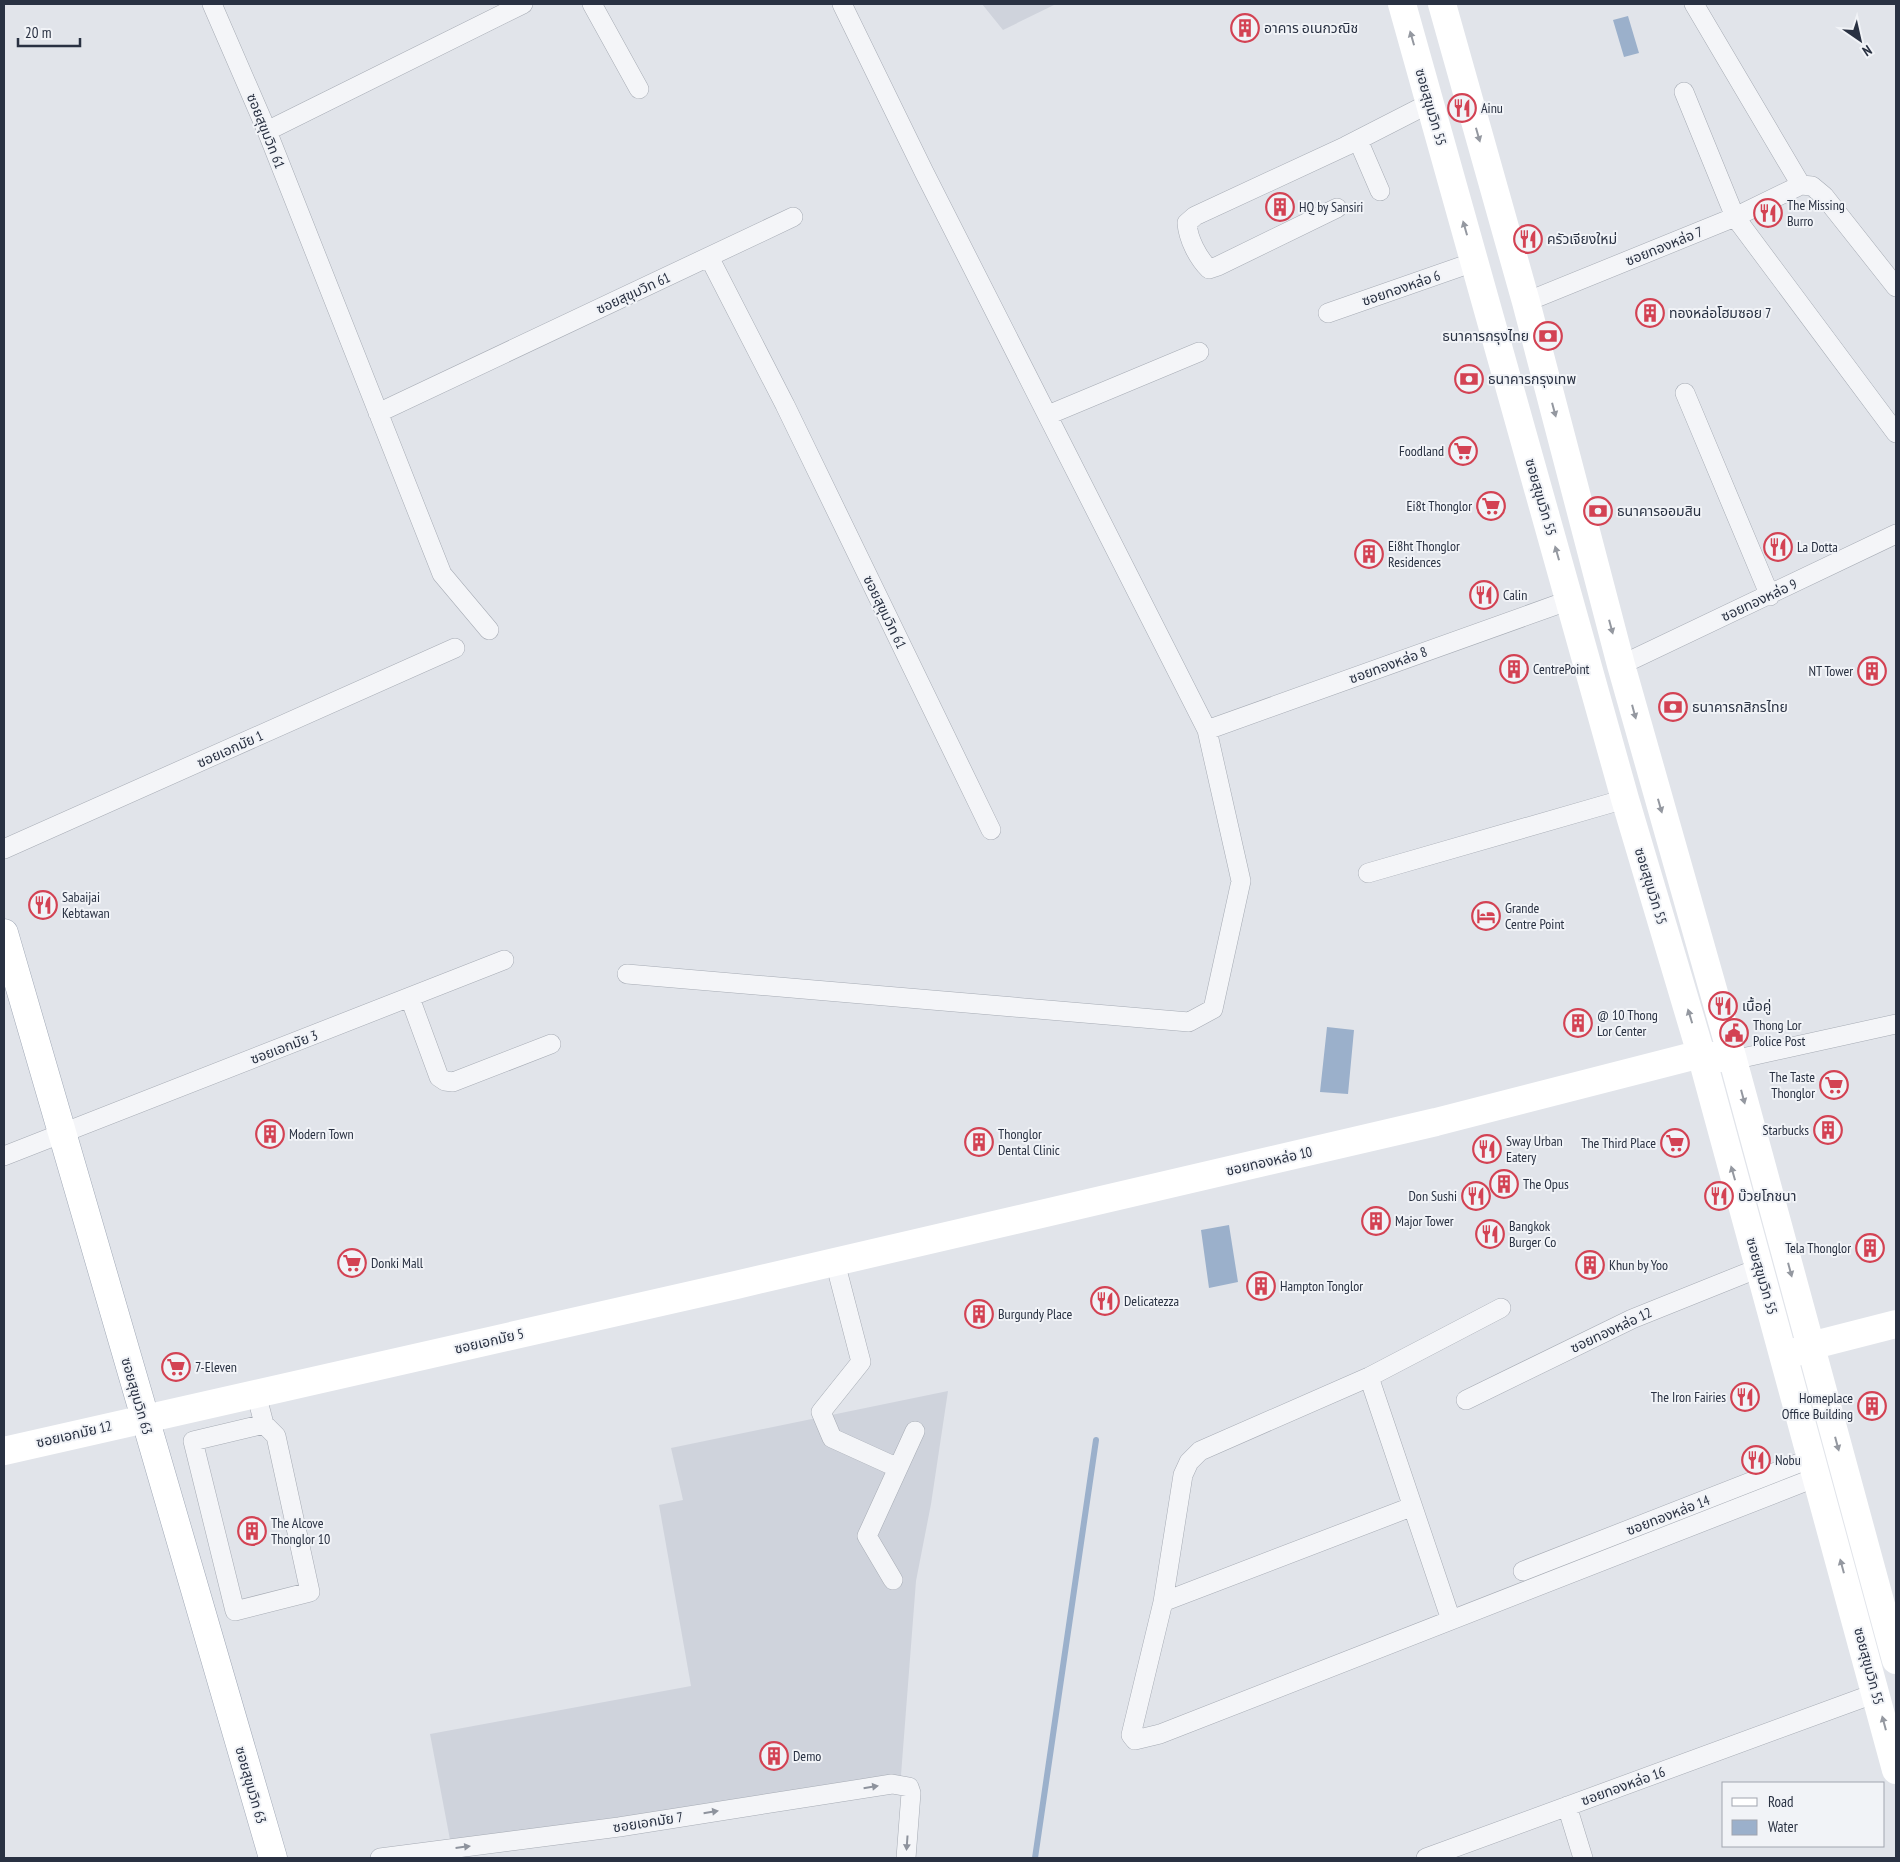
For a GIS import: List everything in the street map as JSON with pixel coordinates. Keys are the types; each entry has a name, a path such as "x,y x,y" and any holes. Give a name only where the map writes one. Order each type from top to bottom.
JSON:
{"main road":[{"name":"ซอยสุขุมวิท 55","path":"1402,4 1625,799 1701,1054 1862,1640 1886,1691 1896,1770"},
{"name":"ซอยสุขุมวิท 55","path":"1442,4 1526,302 1621,665 1733,1060 1810,1346 1893,1634 1896,1660"},
{"path":"1474,262 1511,248"},
{"path":"1489,314 1526,302"},
{"path":"1570,600 1601,590"},
{"path":"1590,673 1621,665"},
{"name":"ซอยสุขุมวิท 63","path":"4,933 64,1133 143,1418 273,1858"},
{"path":"1701,1054 1733,1060"},
{"name":"ซอยทองหล่อ 10","path":"835,1262 1436,1122 1701,1054"},
{"name":"ซอยเอกมัย 5","path":"143,1418 835,1262"},
{"path":"1784,1357 1810,1346 1896,1324"},
{"name":"ซอยเอกมัย 12","path":"4,1451 143,1418"},
{"path":"1862,1640 1893,1634"}],"street":[{"name":"ซอยสุขุมวิท 61","path":"212,4 267,131 378,413 709,257 790,414 991,830"},
{"path":"267,131 524,4"},
{"path":"592,4 639,89"},
{"path":"627,974 1189,1022 1213,1009 1241,880 1207,730 842,4"},
{"path":"1694,4 1801,185 1812,186 1824,196 1896,287"},
{"path":"1684,92 1735,217 1896,432"},
{"path":"1337,208 1218,266 1208,269 1202,262 1188,232 1187,223 1195,216 1358,140 1430,103"},
{"path":"1358,140 1380,191"},
{"name":"ซอยทองหล่อ 7","path":"1526,302 1735,217 1801,185"},
{"path":"709,257 793,217"},
{"name":"ซอยทองหล่อ 6","path":"1328,314 1474,262"},
{"path":"1048,415 1199,352"},
{"path":"1685,393 1770,596"},
{"path":"378,413 442,574 489,630"},
{"name":"ซอยทองหล่อ 9","path":"1621,665 1770,596 1896,534"},
{"name":"ซอยทองหล่อ 8","path":"1207,730 1570,600"},
{"name":"ซอยเอกมัย 1","path":"4,849 455,648"},
{"path":"1368,873 1625,799"},
{"name":"ซอยเอกมัย 3","path":"4,1156 504,960"},
{"path":"410,998 439,1077 445,1082 453,1082 551,1044"},
{"path":"1733,1060 1896,1024"},
{"path":"835,1262 861,1362 821,1412 832,1438 898,1468"},
{"name":"ซอยทองหล่อ 12","path":"1466,1400 1632,1320 1759,1268"},
{"path":"1501,1308 1369,1377 1200,1451 1189,1462 1183,1475 1163,1602 1131,1735 1135,1740 1160,1734 1451,1620 1815,1467"},
{"path":"1369,1377 1411,1507 1451,1620"},
{"path":"202,1618 310,1592 276,1436 264,1424 256,1393"},
{"path":"235,1611 193,1441 264,1424"},
{"path":"893,1580 867,1536 915,1431"},
{"name":"ซอยทองหล่อ 14","path":"1523,1571 1815,1467"},
{"path":"1163,1602 1411,1507"},
{"name":"ซอยทองหล่อ 16","path":"1426,1858 1886,1691"},
{"name":"ซอยเอกมัย 7","path":"380,1858 619,1827 892,1784 903,1784 909,1787 911,1793 906,1858"},
{"path":"1567,1806 1583,1858"}],"shaded area":[{"path":"982,4 1056,4 1003,30"},
{"path":"948,1391 931,1504 916,1581 900,1788 451,1845 430,1734 691,1686 659,1505 683,1500 671,1448"}],"water":[{"path":"1628,16 1639,53 1624,57 1613,20"},
{"path":"1327,1027 1354,1030 1348,1094 1320,1092"},
{"path":"1229,1225 1238,1282 1209,1288 1201,1230"}],"waterway":[{"path":"1035,1858 1096,1440"}],"place":[{"name":"อาคาร อเนกวณิช","path":"1245,28"},
{"name":"Ainu","path":"1462,108"},
{"name":"HQ by Sansiri","path":"1280,207"},
{"name":"The Missing Burro","path":"1768,213"},
{"name":"ครัวเจียงใหม่","path":"1528,239"},
{"name":"ทองหล่อโฮมซอย 7","path":"1650,313"},
{"name":"ธนาคารกรุงไทย","path":"1548,336"},
{"name":"ธนาคารกรุงเทพ","path":"1469,379"},
{"name":"Foodland","path":"1463,451"},
{"name":"Ei8t Thonglor","path":"1491,506"},
{"name":"ธนาคารออมสิน","path":"1598,511"},
{"name":"La Dotta","path":"1778,547"},
{"name":"Ei8ht Thonglor Residences","path":"1369,554"},
{"name":"Calin","path":"1484,595"},
{"name":"CentrePoint","path":"1514,669"},
{"name":"NT Tower","path":"1872,671"},
{"name":"ธนาคารกสิกรไทย","path":"1673,707"},
{"name":"Sabaijai Kebtawan","path":"43,905"},
{"name":"Grande Centre Point","path":"1486,916"},
{"name":"เนื้อคู่","path":"1723,1006"},
{"name":"@ 10 Thong Lor Center","path":"1578,1023"},
{"name":"Thong Lor Police Post","path":"1734,1033"},
{"name":"The Taste Thonglor","path":"1834,1085"},
{"name":"Starbucks","path":"1828,1130"},
{"name":"Modern Town","path":"270,1134"},
{"name":"Thonglor Dental Clinic","path":"979,1142"},
{"name":"The Third Place","path":"1675,1143"},
{"name":"Sway Urban Eatery","path":"1487,1149"},
{"name":"The Opus","path":"1504,1184"},
{"name":"Don Sushi","path":"1476,1196"},
{"name":"บ๊วยโภชนา","path":"1719,1196"},
{"name":"Major Tower","path":"1376,1221"},
{"name":"Bangkok Burger Co","path":"1490,1234"},
{"name":"Tela Thonglor","path":"1870,1248"},
{"name":"Donki Mall","path":"352,1263"},
{"name":"Khun by Yoo","path":"1590,1265"},
{"name":"Hampton Tonglor","path":"1261,1286"},
{"name":"Delicatezza","path":"1105,1301"},
{"name":"Burgundy Place","path":"979,1314"},
{"name":"7-Eleven","path":"176,1367"},
{"name":"The Iron Fairies","path":"1745,1397"},
{"name":"Homeplace Office Building","path":"1872,1406"},
{"name":"Nobu","path":"1756,1460"},
{"name":"The Alcove Thonglor 10","path":"252,1531"},
{"name":"Demo","path":"774,1756"}]}
